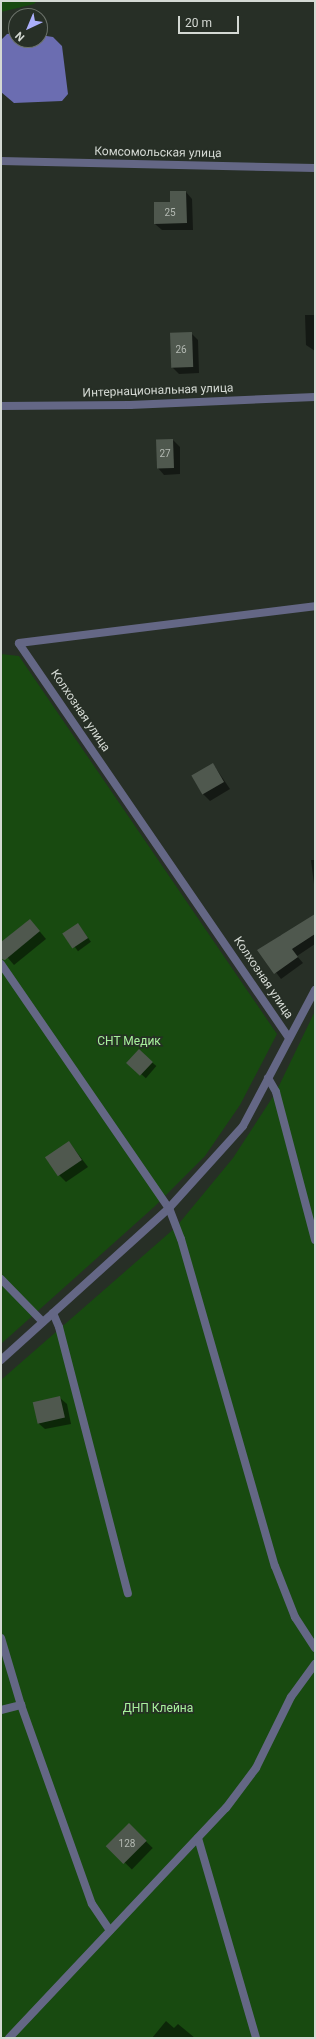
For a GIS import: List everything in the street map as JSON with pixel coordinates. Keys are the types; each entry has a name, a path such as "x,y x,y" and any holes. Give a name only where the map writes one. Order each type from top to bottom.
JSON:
{"street":[{"name":"Комсомольская улица","path":"1,161 315,168"},
{"name":"Интернациональная улица","path":"1,406 130,405 315,397"},
{"name":"Колхозная улица","path":"289,1038 19,643 315,606"},
{"path":"1,964 169,1208 181,1239 275,1566 295,1617 315,1648"},
{"path":"1,1360 169,1208 243,1126 315,990"},
{"path":"268,1078 276,1092 315,1240"},
{"path":"1,1279 43,1322"},
{"path":"53,1313 59,1327 128,1593"},
{"path":"1,1638 21,1704 92,1904 110,1931"},
{"path":"9,2038 226,1808 256,1768 292,1697 315,1664"},
{"path":"1,1710 21,1704"},
{"path":"198,1838 256,2038"}],"green space":[{"path":"1,1 37,1 34,4 18,8 8,8 8,10 1,12"},
{"name":"СНТ Медик","path":"1,654 19,656 277,1034 240,1105 205,1156 154,1207 1,1344"},
{"name":"ДНП Клейна","path":"315,1011 315,2038 1,2038 1,1380 176,1227 233,1158 276,1092"}],"water":[{"path":"7,34 8,48 48,48 48,36 53,37 62,46 68,94 62,101 14,103 1,92 1,40"}],"building":[{"path":"170,191 186,191 187,223 154,224 154,202 170,202"},
{"path":"192,332 193,367 171,368 170,333"},
{"path":"173,439 174,468 157,469 156,440"},
{"path":"213,763 224,782 202,795 191,776"},
{"path":"315,914 315,934 292,949 298,957 274,974 257,950"},
{"path":"30,919 40,931 5,960 1,959 1,942"},
{"path":"78,923 88,938 72,949 62,934"},
{"path":"139,1049 153,1062 140,1076 126,1063"},
{"path":"69,1141 82,1160 58,1176 45,1157"},
{"path":"60,1396 65,1417 38,1424 33,1402"},
{"path":"129,1823 147,1841 123,1864 106,1846"}]}
